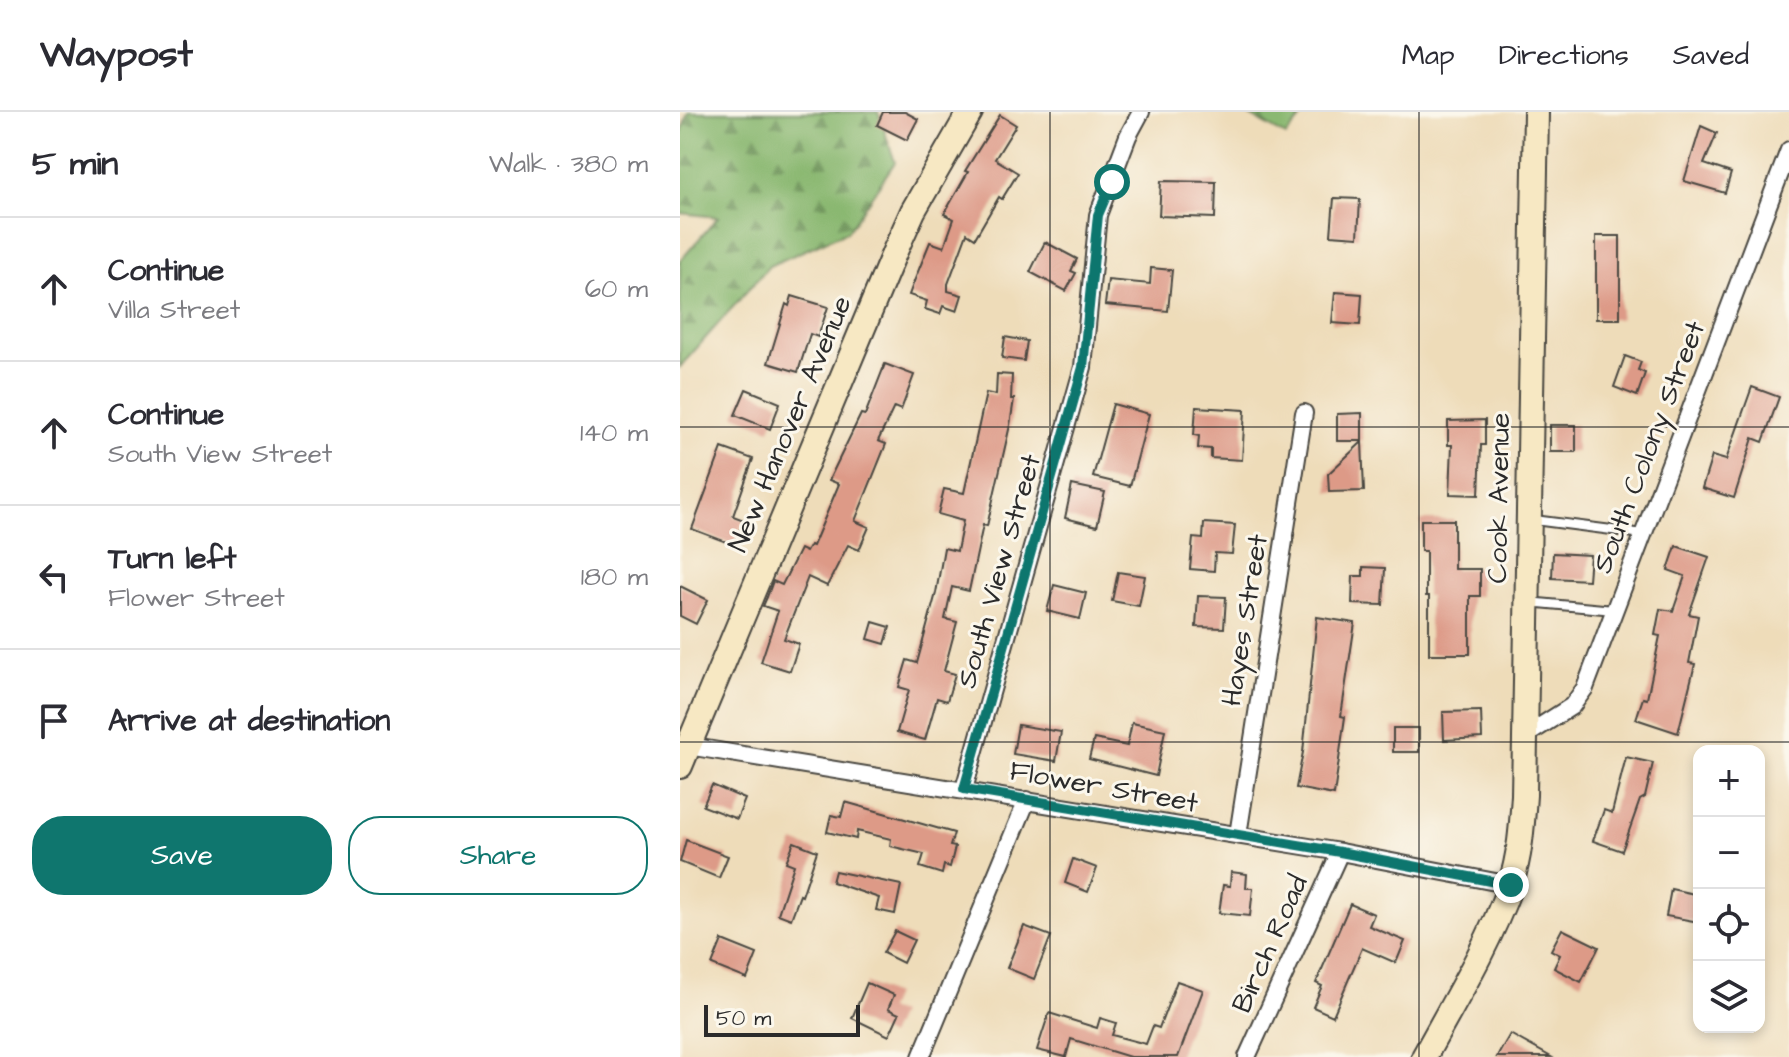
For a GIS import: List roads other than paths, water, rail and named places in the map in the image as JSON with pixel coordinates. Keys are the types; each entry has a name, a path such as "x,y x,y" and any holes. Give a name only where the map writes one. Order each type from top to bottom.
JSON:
{"main road":[{"name":"New Hanover Avenue","path":"684,756 895,251 920,197 970,112"},
{"name":"Cook Avenue","path":"1424,1057 1486,941 1511,885 1521,839 1536,112"}],"street":[{"name":"South View Street","path":"964,789 1083,367 1098,215 1128,136 1141,112"},
{"name":"South Colony Street","path":"1525,736 1560,716 1579,700 1789,150"},
{"name":"Hayes Street","path":"1238,835 1304,413"},
{"name":"Flower Street","path":"684,756 964,789 1340,852 1511,885"},
{"path":"921,1057 1027,800"},
{"name":"Birch Road","path":"1247,1057 1340,852"}],"lane":[{"path":"1529,519 1643,534"},
{"path":"1528,602 1615,610"}]}
